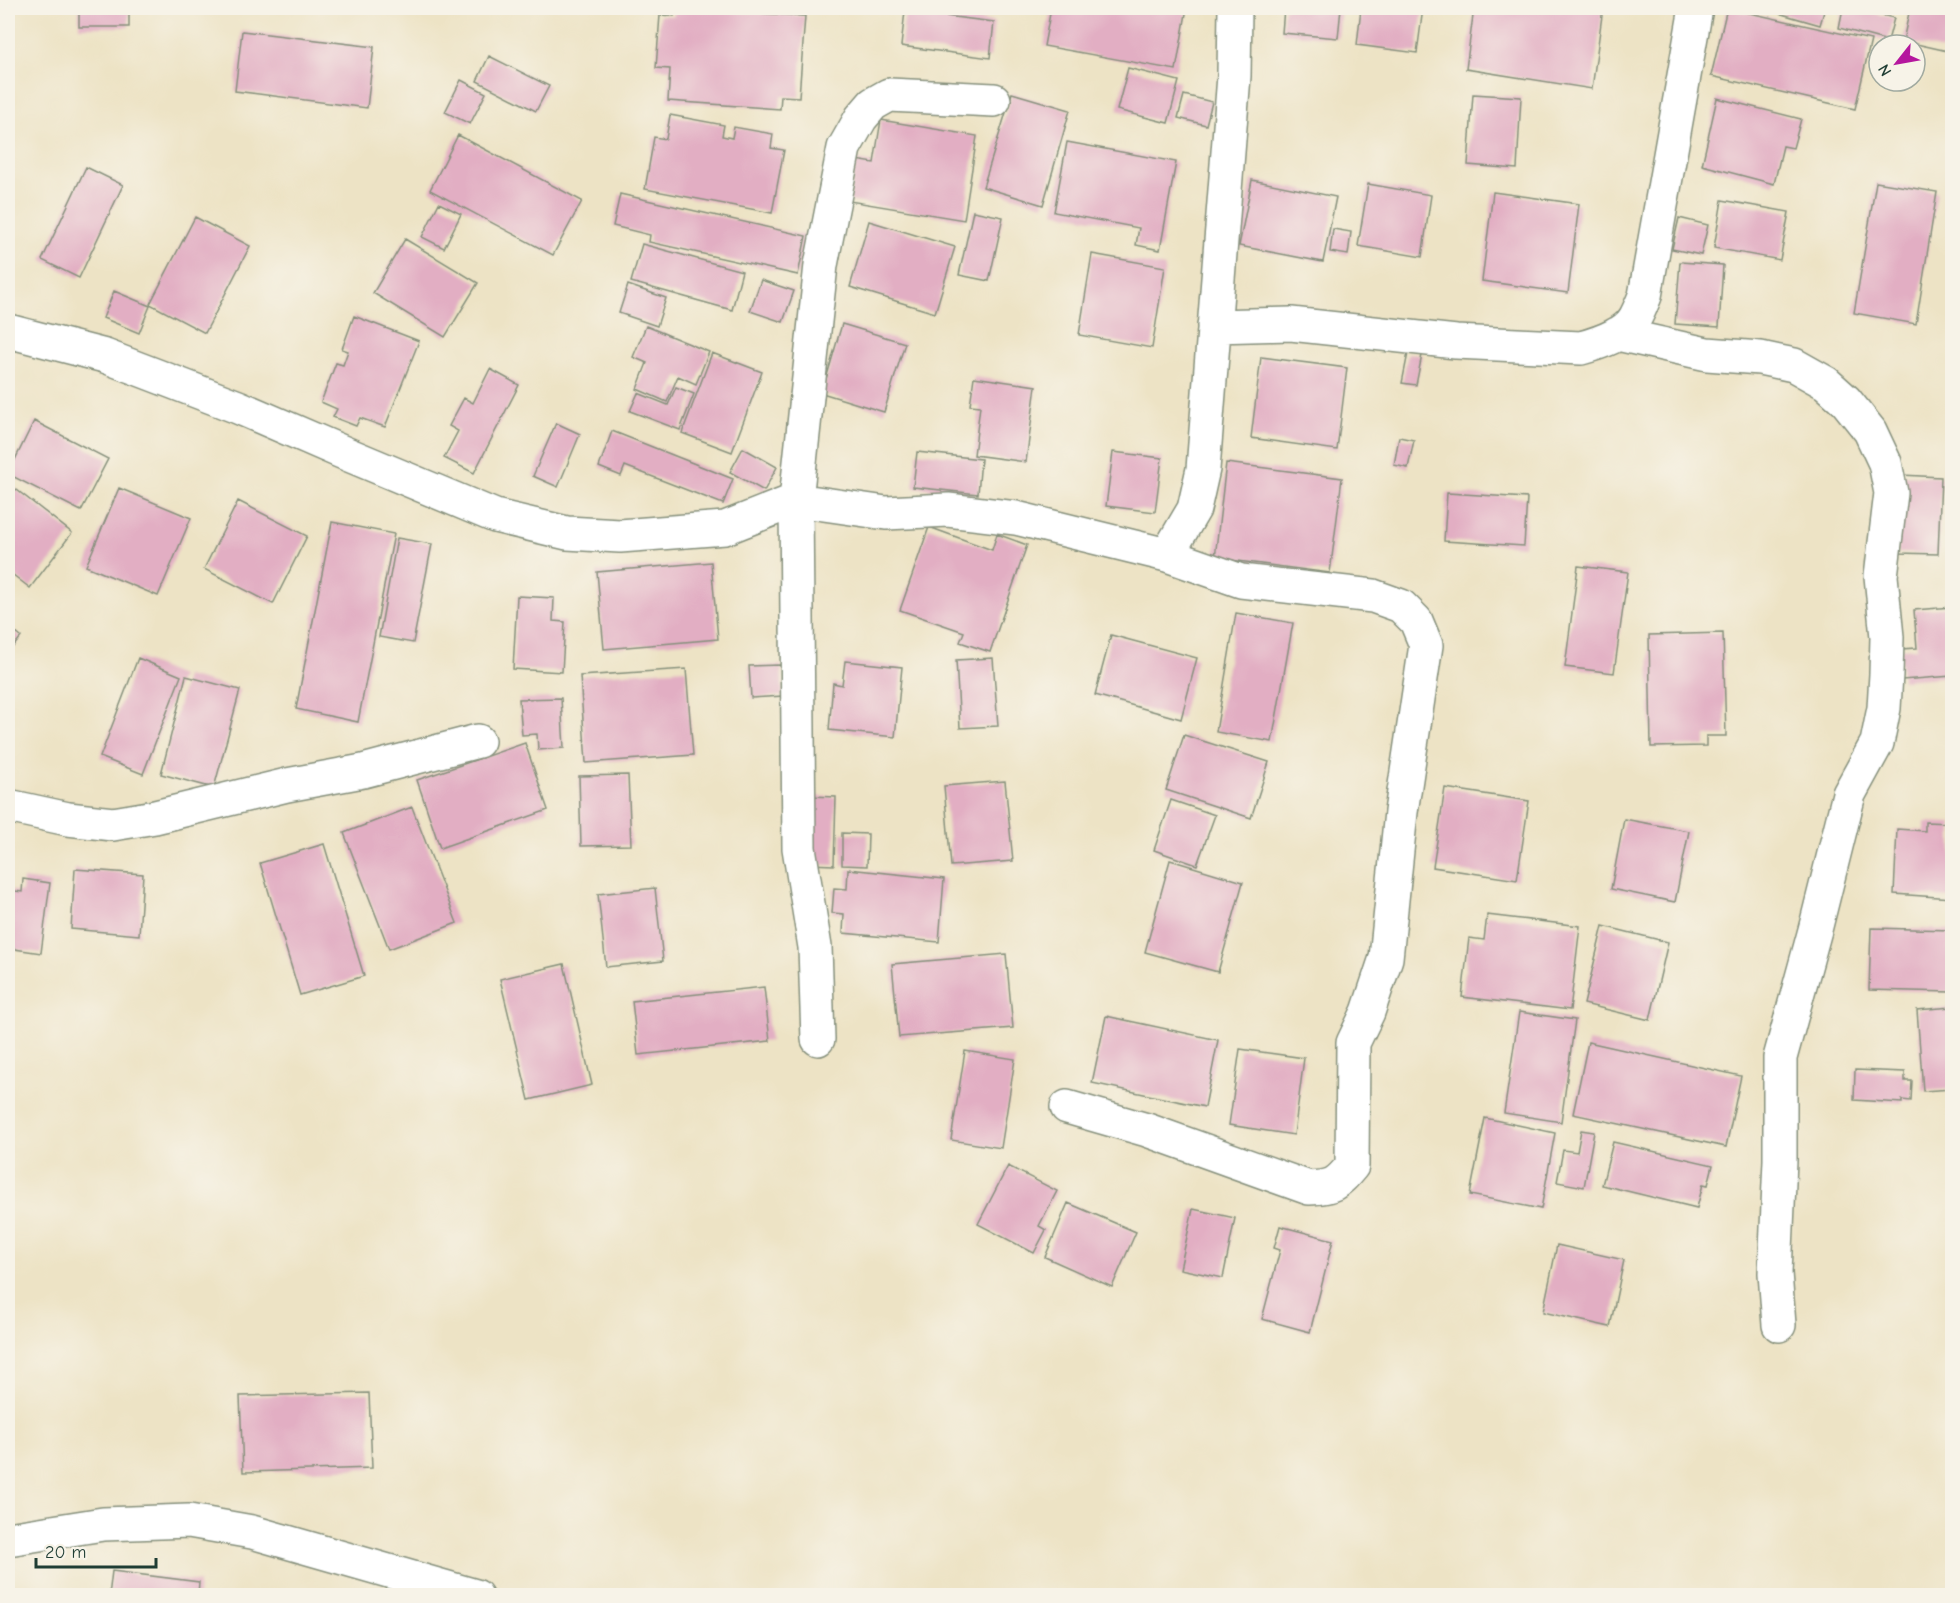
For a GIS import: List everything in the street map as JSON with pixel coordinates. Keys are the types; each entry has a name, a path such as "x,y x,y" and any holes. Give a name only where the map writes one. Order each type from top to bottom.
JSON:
{"street":[{"path":"1167,555 1194,509 1203,469 1234,76 1235,8"},
{"path":"1214,326 1291,324 1456,342 1581,348 1617,334 1634,320 1645,296 1696,8"},
{"path":"819,1039 815,947 799,848 796,500 821,265 844,148 861,118 873,104 889,95 994,100"},
{"path":"8,331 105,356 238,406 495,516 567,533 620,536 725,528 796,500 886,513 948,510 1016,519 1167,555 1241,581 1373,596 1401,606 1416,621 1426,645 1401,812 1386,958 1368,1012 1353,1042 1352,1166 1339,1182 1326,1187 1309,1188 1147,1130 1067,1107"},
{"path":"1617,334 1707,354 1760,358 1794,365 1826,383 1846,402 1870,431 1885,463 1891,493 1881,576 1887,637 1882,720 1877,743 1849,794 1780,1058 1780,1160 1775,1273 1779,1325"},
{"path":"8,806 68,819 113,824 155,817 287,784 363,771 478,741"},
{"path":"8,1539 103,1524 189,1521 252,1532 476,1596"}],"building":[{"path":"79,8 129,8 129,27 79,27"},
{"path":"674,8 805,16 799,97 781,96 780,109 668,101 670,69 656,68 660,15 674,16"},
{"path":"1051,8 1187,8 1176,70 1044,46"},
{"path":"1284,8 1341,8 1338,38 1282,33"},
{"path":"1361,8 1423,8 1417,53 1357,45"},
{"path":"1474,8 1603,8 1592,89 1466,69"},
{"path":"1727,8 1867,39 1867,57 1855,109 1711,76"},
{"path":"1761,8 1825,8 1820,25"},
{"path":"1843,8 1894,18 1890,33 1867,33 1867,35 1839,28"},
{"path":"1910,8 1952,8 1952,52 1927,46 1927,33 1905,33"},
{"path":"905,11 994,22 990,58 901,46"},
{"path":"242,31 374,47 367,108 235,91"},
{"path":"489,56 549,86 536,111 477,81"},
{"path":"1128,68 1179,81 1168,123 1117,110"},
{"path":"461,80 486,93 470,124 445,112"},
{"path":"1012,93 1070,110 1043,205 983,187"},
{"path":"1473,94 1521,97 1517,169 1468,165"},
{"path":"1184,95 1212,102 1206,125 1178,118"},
{"path":"1717,98 1801,119 1793,148 1783,146 1774,184 1702,165"},
{"path":"670,115 724,125 722,136 732,138 734,127 773,134 771,148 784,150 772,213 645,189 654,137 666,139"},
{"path":"881,120 977,136 964,220 849,201 856,160 874,163"},
{"path":"458,135 582,201 553,255 430,190"},
{"path":"1067,142 1176,162 1160,250 1136,245 1139,228 1054,212"},
{"path":"86,167 123,185 79,278 42,260"},
{"path":"1252,180 1336,197 1323,262 1239,246"},
{"path":"1876,182 1937,192 1916,324 1854,313"},
{"path":"1368,184 1431,195 1422,257 1358,246"},
{"path":"1493,192 1579,204 1568,293 1482,281"},
{"path":"620,194 806,236 798,275 649,242 650,235 613,226"},
{"path":"1722,200 1789,212 1780,260 1714,248"},
{"path":"439,203 461,214 444,248 422,237"},
{"path":"973,211 1003,217 989,281 959,275"},
{"path":"195,217 250,246 205,333 150,304"},
{"path":"1679,218 1708,225 1701,255 1672,249"},
{"path":"869,221 955,247 935,313 850,287"},
{"path":"1333,229 1351,232 1348,255 1330,252"},
{"path":"405,239 478,283 445,337 373,293"},
{"path":"642,244 742,271 732,310 631,282"},
{"path":"1092,254 1165,267 1152,348 1079,335"},
{"path":"1680,262 1723,265 1719,327 1675,324"},
{"path":"761,280 794,291 783,322 750,311"},
{"path":"628,285 666,298 657,326 619,313"},
{"path":"114,291 150,306 139,333 103,318"},
{"path":"354,316 419,341 385,427 360,418 356,426 333,417 337,409 321,402 336,363 343,365 348,351 342,349"},
{"path":"842,324 905,343 884,412 822,393"},
{"path":"646,326 709,352 696,384 678,376 667,402 637,389 647,363 633,357"},
{"path":"712,353 762,372 732,452 682,433"},
{"path":"1408,353 1422,355 1416,385 1402,383"},
{"path":"1261,357 1347,368 1337,450 1251,438"},
{"path":"490,369 519,385 474,473 444,458 458,431 449,426 464,398 473,403"},
{"path":"974,377 1036,386 1026,462 974,455 980,406 970,405"},
{"path":"676,387 694,394 680,430 630,411 638,393 668,405"},
{"path":"34,421 108,459 81,511 8,474"},
{"path":"556,423 580,434 558,487 533,476"},
{"path":"612,431 733,479 723,504 625,466 621,476 599,467"},
{"path":"1399,437 1414,440 1408,468 1394,465"},
{"path":"743,448 777,467 764,491 730,472"},
{"path":"917,452 981,459 978,494 913,487"},
{"path":"1113,452 1162,458 1155,512 1106,506"},
{"path":"1226,463 1342,478 1330,573 1215,558"},
{"path":"1901,475 1941,477 1938,554 1898,553"},
{"path":"8,483 72,533 30,588 8,571"},
{"path":"119,488 191,518 158,596 86,566"},
{"path":"1447,493 1527,498 1524,546 1444,541"},
{"path":"238,501 307,536 273,604 204,569"},
{"path":"332,522 394,534 358,722 296,709"},
{"path":"929,527 992,550 997,534 1027,545 990,652 960,642 964,632 900,610"},
{"path":"397,538 432,544 413,643 379,637"},
{"path":"711,562 718,639 604,649 597,572"},
{"path":"1578,566 1628,572 1614,673 1565,667"},
{"path":"517,596 554,598 553,621 565,622 562,672 513,669"},
{"path":"1952,607 1952,676 1902,680 1900,649 1917,648 1914,610"},
{"path":"1236,613 1293,623 1272,742 1216,732"},
{"path":"8,626 21,637 8,653"},
{"path":"1723,633 1726,736 1706,736 1706,746 1651,747 1649,635"},
{"path":"1111,635 1197,658 1181,719 1095,695"},
{"path":"138,658 181,676 143,774 100,757"},
{"path":"993,658 998,726 960,728 956,660"},
{"path":"845,661 902,667 895,737 829,730 833,683 842,685"},
{"path":"781,665 783,696 751,698 749,666"},
{"path":"686,669 693,755 586,763 580,676"},
{"path":"186,676 240,690 214,788 161,774"},
{"path":"561,698 564,748 538,750 537,734 522,735 519,699"},
{"path":"1184,735 1269,762 1251,818 1166,790"},
{"path":"525,743 548,810 440,848 417,780"},
{"path":"628,775 631,845 581,846 579,776"},
{"path":"1005,781 1013,861 951,866 944,786"},
{"path":"1445,788 1529,801 1517,880 1433,867"},
{"path":"810,796 836,797 834,865 808,864"},
{"path":"1171,800 1215,815 1197,865 1154,850"},
{"path":"412,807 457,923 389,949 344,833"},
{"path":"1624,819 1689,831 1675,902 1611,889"},
{"path":"1925,822 1952,823 1952,898 1894,894 1897,829 1925,831"},
{"path":"842,833 868,834 867,866 842,865"},
{"path":"324,844 364,976 300,995 260,863"},
{"path":"1170,860 1243,882 1218,972 1145,952"},
{"path":"75,869 143,874 139,935 71,929"},
{"path":"848,869 944,879 939,942 843,933 844,914 832,913 834,888 847,889"},
{"path":"23,879 50,883 41,953 8,948 8,890 22,892"},
{"path":"655,888 663,961 606,967 598,894"},
{"path":"1487,915 1580,926 1570,1010 1462,997 1469,938 1484,940"},
{"path":"1603,926 1668,942 1650,1020 1584,1004"},
{"path":"1871,928 1952,930 1952,992 1869,990"},
{"path":"1006,954 1013,1028 899,1037 892,964"},
{"path":"564,964 592,1085 529,1100 500,979"},
{"path":"764,987 770,1041 638,1055 632,1001"},
{"path":"1952,1007 1952,1089 1923,1091 1917,1010"},
{"path":"1519,1012 1575,1020 1561,1122 1504,1113"},
{"path":"1106,1016 1218,1040 1205,1107 1092,1083"},
{"path":"1588,1042 1741,1076 1726,1147 1573,1114"},
{"path":"1240,1049 1304,1058 1294,1135 1229,1125"},
{"path":"965,1051 1015,1059 1001,1148 951,1140"},
{"path":"1855,1070 1905,1072 1905,1081 1912,1081 1911,1101 1902,1100 1902,1103 1854,1100"},
{"path":"1485,1118 1555,1133 1541,1209 1470,1195"},
{"path":"1581,1130 1594,1132 1584,1187 1557,1182 1563,1150 1577,1152"},
{"path":"1613,1142 1713,1165 1708,1185 1703,1184 1697,1208 1602,1185"},
{"path":"1008,1166 1057,1191 1039,1226 1046,1230 1034,1253 978,1224"},
{"path":"1068,1203 1136,1232 1112,1287 1045,1257"},
{"path":"1193,1209 1235,1218 1223,1278 1180,1269"},
{"path":"1280,1226 1333,1240 1310,1332 1262,1319 1280,1250 1274,1248"},
{"path":"1557,1245 1624,1260 1610,1327 1543,1312"},
{"path":"369,1393 372,1468 243,1472 240,1396"},
{"path":"112,1571 199,1582 198,1596 109,1596"}]}
